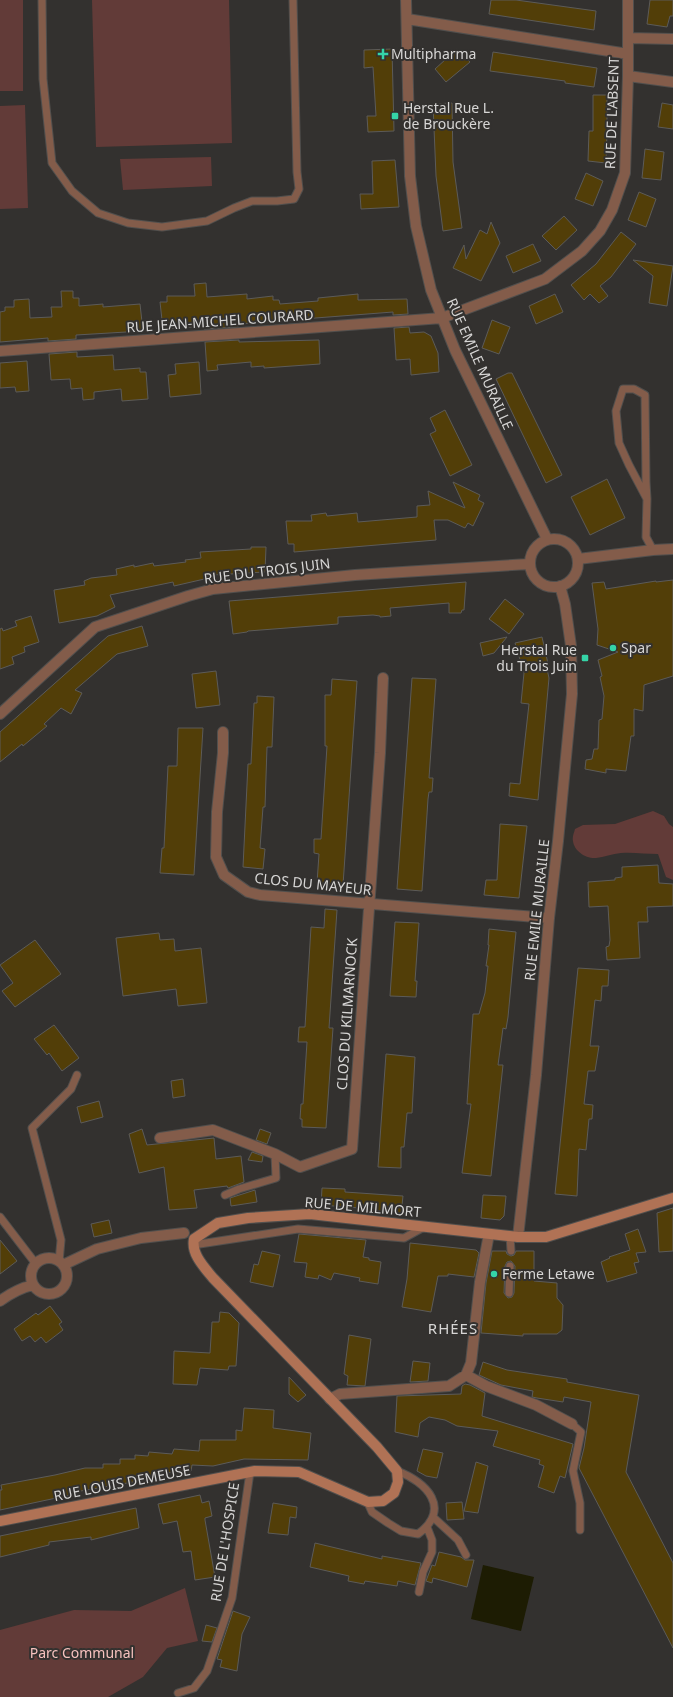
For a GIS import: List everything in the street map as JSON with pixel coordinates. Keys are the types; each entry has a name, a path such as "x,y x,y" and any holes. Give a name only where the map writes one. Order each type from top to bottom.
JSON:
{"street":[{"name":"RUE EMILE MURAILLE","path":"406,0 410,176 416,226 431,290 455,350 547,539"},
{"name":"RUE DE L'ABSENT","path":"442,318 545,279 582,251 600,231 612,210 625,173 628,76 628,0"},
{"path":"406,19 628,54"},
{"path":"628,38 673,39"},
{"path":"628,76 673,82"},
{"name":"RUE JEAN-MICHEL COURARD","path":"0,352 442,318"},
{"path":"555,538 570,544 575,550 578,559 576,572 573,578 560,586 552,587 543,585 536,580 531,572 529,564 534,548 539,543 547,539 555,538"},
{"path":"578,559 673,549"},
{"name":"RUE DU TROIS JUIN","path":"0,714 95,627 188,596 213,589 355,575 529,564"},
{"name":"RUE EMILE MURAILLE","path":"514,1236 536,1075 549,918 572,694 571,646 565,604 560,586"},
{"name":"CLOS DU KILMARNOCK","path":"160,1138 213,1130 274,1154 300,1167 352,1149 383,678"},
{"name":"CLOS DU MAYEUR","path":"223,732 216,857 224,874 248,892 260,895 549,918"},
{"name":"RUE DE MILMORT","path":"193,1245 194,1239 218,1223 276,1216 310,1214 489,1234 546,1237 673,1198"},
{"path":"61,1263 97,1249 141,1238 184,1233"},
{"path":"330,1399 340,1394 449,1386 466,1374 471,1363 480,1282 489,1234"},
{"path":"193,1245 197,1258 213,1278 377,1447 397,1471 398,1482 394,1493 383,1500 367,1501 299,1472 250,1472"},
{"path":"47,1258 54,1259 61,1263 67,1272 67,1279 60,1290 49,1295 42,1294 33,1285 31,1274 36,1264 47,1258"},
{"path":"0,1301 12,1292 33,1285"},
{"path":"466,1374 486,1386 536,1405 572,1424"},
{"name":"RUE LOUIS DEMEUSE","path":"0,1521 250,1472"}],"lane":[{"path":"42,0 43,79 52,163 72,191 98,213 128,223 162,227 207,221 252,201 294,199 299,189 297,172 293,0"},
{"path":"648,499 629,465 619,443 616,412 623,389 634,388 645,395 646,482 648,499 646,537 653,550"},
{"path":"61,1263 61,1240 32,1128 71,1089 77,1075"},
{"path":"225,1195 239,1188 276,1178 274,1154"},
{"path":"0,1217 36,1264"},
{"path":"193,1245 298,1229 404,1238 425,1226"},
{"path":"510,1251 514,1236"},
{"path":"509,1293 510,1266"},
{"path":"572,1424 581,1432 573,1471 580,1503 580,1530"},
{"path":"367,1501 372,1512 401,1531 418,1534 427,1527 435,1513 433,1498 410,1476 397,1471"},
{"name":"RUE DE L'HOSPICE","path":"178,1692 194,1688 207,1671 232,1598 250,1472"},
{"path":"433,1517 458,1540 466,1555"},
{"path":"419,1592 423,1572 432,1552 432,1540 427,1527"}],"green space":[{"path":"0,0 23,0 23,91 0,91"},
{"path":"92,0 229,0 232,143 96,147"},
{"path":"25,105 28,208 0,209 0,106"},
{"path":"211,157 212,186 123,190 120,159"},
{"path":"653,811 664,816 673,827 673,880 666,877 658,854 621,853 592,858 581,854 574,845 573,838 575,829 583,825 615,824"},
{"name":"Parc Communal","path":"185,1588 198,1641 167,1648 143,1677 108,1697 0,1697 0,1630 74,1610 131,1611"}],"shaded area":[{"path":"483,1565 534,1577 521,1631 471,1619"}],"building":[{"path":"491,0 516,0 596,11 594,30 489,14"},
{"path":"650,0 673,0 673,16 670,16 667,27 647,24"},
{"path":"392,49 394,131 368,132 367,116 376,116 373,67 364,68 364,50"},
{"path":"457,49 470,62 446,82 435,69"},
{"path":"493,52 597,68 594,87 565,83 565,81 490,71"},
{"path":"593,95 607,95 606,163 588,161 589,131 593,131"},
{"path":"452,103 453,162 462,228 443,231 436,176 433,104"},
{"path":"662,103 673,105 673,129 658,127"},
{"path":"645,149 664,152 661,180 642,178"},
{"path":"395,160 399,207 361,209 360,194 373,194 372,161"},
{"path":"586,173 603,181 593,206 575,199"},
{"path":"639,192 656,199 646,227 628,220"},
{"path":"564,216 577,230 556,250 542,236"},
{"path":"491,222 500,243 481,281 453,268 464,245 466,259 480,230 487,234"},
{"path":"621,232 636,244 611,277 600,286 608,296 599,303 590,294 584,300 571,285 596,264"},
{"path":"533,244 541,261 513,273 506,256"},
{"path":"633,260 673,266 667,306 649,303 653,276"},
{"path":"206,283 207,297 247,294 247,299 273,296 273,300 279,300 280,304 318,301 318,298 358,294 358,300 407,299 408,314 393,315 393,312 238,324 238,327 204,329 204,326 163,329 160,302 167,302 167,296 195,296 194,284"},
{"path":"61,291 73,291 73,298 79,298 79,306 103,304 103,307 140,304 143,331 76,335 76,339 48,341 48,338 0,342 0,312 5,311 5,307 14,307 14,300 29,299 30,318 52,317 51,307 62,307"},
{"path":"555,294 563,312 536,324 529,306"},
{"path":"492,320 510,327 499,354 482,348"},
{"path":"409,327 410,333 424,332 431,336 438,353 439,372 411,375 410,359 396,360 394,328"},
{"path":"239,340 239,342 319,340 320,364 264,368 264,366 251,367 251,362 217,365 218,370 207,371 205,342"},
{"path":"77,352 77,357 113,355 114,370 140,368 140,372 146,372 148,399 122,401 121,389 94,392 94,399 83,400 82,388 71,389 70,379 51,380 49,354"},
{"path":"27,361 29,391 16,392 15,387 0,388 0,363"},
{"path":"199,362 201,394 170,397 168,375 176,374 175,364"},
{"path":"508,373 512,373 562,475 546,483 496,379"},
{"path":"445,410 472,465 450,476 430,434 436,431 430,418"},
{"path":"607,479 625,518 590,535 571,497"},
{"path":"453,482 480,495 478,500 484,503 473,526 468,523 465,528 448,520 434,520 436,540 294,552 294,544 288,544 286,521 312,521 311,515 326,513 327,516 357,513 358,522 417,517 417,506 430,505 428,491 465,508"},
{"path":"251,547 266,547 265,572 213,575 213,577 174,586 173,582 110,595 115,607 97,616 59,623 54,590 85,585 84,581 91,578 117,575 116,569 134,565 134,567 153,563 154,566 186,562 185,560 201,558 200,552 251,549"},
{"path":"673,580 673,676 644,685 643,711 634,709 634,736 631,736 626,771 606,769 606,773 585,769 586,760 592,759 594,749 598,749 599,720 602,719 604,696 600,677 602,676 598,660 618,652 597,645 598,629 592,583 604,582 606,589 656,581"},
{"path":"466,582 464,610 462,610 461,613 449,613 449,603 390,608 391,616 380,617 373,615 338,617 338,624 248,631 233,634 229,601"},
{"path":"505,599 524,614 509,634 489,619"},
{"path":"31,616 39,642 24,647 25,652 12,657 14,664 0,669 0,629 2,628 3,631 17,626 15,621"},
{"path":"142,626 148,646 117,654 75,690 82,693 71,714 61,708 44,724 47,726 23,746 22,744 0,762 0,732 108,636"},
{"path":"507,637 494,653 483,656 480,643"},
{"path":"542,637 549,668 547,669 549,678 538,800 509,796 510,783 520,784 529,704 521,703 524,673 515,643"},
{"path":"216,671 220,705 196,708 192,674"},
{"path":"412,678 436,679 429,778 433,778 432,792 429,792 428,799 422,891 397,889"},
{"path":"332,679 357,681 343,885 317,883 319,854 314,853 314,839 321,839 327,746 325,746 325,695 331,695"},
{"path":"257,696 274,697 272,747 267,747 265,807 263,807 260,848 265,849 263,869 243,867 248,764 251,764 254,703 257,703"},
{"path":"178,728 203,728 194,875 160,873 162,848 164,848 168,766 177,766"},
{"path":"500,824 527,826 519,898 484,895 486,880 497,880"},
{"path":"658,865 659,883 673,884 673,906 647,907 648,922 638,922 640,958 607,960 606,947 609,946 610,940 608,906 589,907 588,882 615,880 615,878 622,877 622,867"},
{"path":"325,909 337,910 329,1028 333,1028 326,1128 302,1127 302,1119 300,1119 301,1104 303,1104 307,1042 298,1042 299,1027 305,1027 311,927 324,928"},
{"path":"395,922 419,923 415,981 417,981 416,997 390,996"},
{"path":"489,929 516,932 508,1017 506,1029 503,1028 498,1065 503,1065 491,1176 462,1173 471,1104 467,1104 473,1014 479,1014 485,993 488,966 486,966 489,945"},
{"path":"159,933 160,940 174,939 175,951 201,948 207,1003 178,1006 176,989 123,996 116,938"},
{"path":"35,940 61,974 15,1007 2,991 13,983 0,965"},
{"path":"578,968 609,970 608,986 602,986 601,1001 595,1000 590,1046 599,1046 595,1071 588,1071 584,1104 593,1105 592,1119 589,1119 586,1150 579,1149 577,1196 555,1194"},
{"path":"54,1025 79,1058 62,1071 49,1053 47,1055 34,1039"},
{"path":"386,1054 415,1057 412,1113 407,1113 404,1147 401,1147 401,1168 378,1167"},
{"path":"183,1079 185,1096 173,1098 171,1081"},
{"path":"99,1101 103,1117 81,1123 77,1107"},
{"path":"142,1129 147,1145 214,1138 216,1159 241,1156 244,1182 228,1188 227,1186 194,1190 197,1208 169,1210 164,1167 139,1173 129,1134"},
{"path":"260,1129 271,1133 267,1144 256,1140"},
{"path":"252,1152 263,1156 262,1162 248,1160"},
{"path":"322,1188 345,1189 345,1192 403,1196 401,1214 373,1209 321,1205"},
{"path":"255,1190 257,1202 231,1206 230,1198"},
{"path":"483,1195 506,1196 504,1216 500,1220 481,1218"},
{"path":"673,1208 673,1251 659,1252 657,1213"},
{"path":"109,1220 112,1233 94,1237 91,1224"},
{"path":"638,1229 646,1252 636,1253 639,1262 634,1263 637,1273 607,1282 601,1262 610,1258 609,1257 630,1250 625,1234"},
{"path":"299,1234 366,1240 363,1257 369,1258 369,1260 381,1262 378,1284 359,1281 360,1278 334,1273 331,1280 319,1275 318,1279 305,1277 307,1263 294,1262"},
{"path":"0,1240 17,1261 0,1274"},
{"path":"410,1243 476,1250 479,1253 474,1277 448,1274 448,1276 438,1276 431,1312 402,1307 407,1279"},
{"path":"262,1251 280,1255 273,1287 250,1282 254,1264 258,1265"},
{"path":"492,1251 506,1251 507,1254 511,1256 514,1255 516,1251 534,1251 534,1281 557,1283 557,1298 563,1305 562,1330 557,1334 523,1334 523,1336 481,1333 486,1283","holes":["511,1261 515,1266 514,1293 512,1297 508,1298 504,1293 505,1266 507,1262"]},
{"path":"50,1306 62,1322 59,1324 63,1330 46,1343 41,1337 35,1342 30,1336 22,1341 14,1329 36,1313 38,1315"},
{"path":"220,1312 229,1313 239,1323 236,1366 229,1366 228,1370 200,1368 197,1385 173,1384 174,1351 210,1353 212,1322 219,1322"},
{"path":"349,1335 371,1339 365,1386 347,1385 348,1376 344,1374"},
{"path":"413,1361 430,1363 428,1381 410,1382"},
{"path":"483,1362 507,1370 567,1379 567,1382 639,1395 626,1472 673,1563 673,1648 579,1468 584,1448 591,1402 564,1397 563,1402 532,1397 533,1391 501,1385 479,1375"},
{"path":"289,1377 306,1395 298,1402 289,1394"},
{"path":"465,1384 485,1393 482,1416 573,1444 565,1478 560,1476 554,1493 538,1487 544,1466 539,1464 540,1460 493,1446 498,1431 457,1426 445,1420 429,1417 420,1423 418,1437 395,1432 397,1396 461,1394 462,1386"},
{"path":"244,1408 274,1410 273,1428 311,1433 308,1460 244,1459 213,1466 192,1465 191,1471 175,1473 162,1472 162,1477 75,1492 75,1494 0,1510 1,1485 85,1468 103,1468 103,1464 120,1464 120,1459 135,1459 135,1455 148,1456 149,1452 172,1454 174,1449 199,1451 200,1440 236,1440 236,1430 242,1431"},
{"path":"423,1449 443,1453 437,1478 426,1476 417,1471"},
{"path":"476,1462 488,1466 478,1513 464,1511"},
{"path":"200,1495 202,1503 209,1501 212,1516 205,1518 205,1520 215,1577 195,1580 191,1551 183,1552 177,1521 163,1524 158,1504"},
{"path":"462,1502 464,1519 447,1520 446,1503"},
{"path":"273,1503 297,1507 296,1518 290,1517 288,1535 268,1533"},
{"path":"136,1508 139,1528 91,1540 91,1537 49,1542 49,1545 0,1557 0,1536"},
{"path":"315,1543 382,1559 382,1556 421,1563 415,1585 398,1581 397,1586 365,1581 364,1584 348,1581 349,1576 310,1567"},
{"path":"439,1552 461,1557 465,1560 474,1560 467,1587 433,1578 432,1583 426,1581 432,1565 435,1566"},
{"path":"233,1611 250,1617 242,1634 237,1671 220,1667 222,1660 217,1659"},
{"path":"206,1625 217,1628 212,1642 202,1641"}],"place":[{"name":"Multipharma","path":"383,54"},
{"name":"Herstal Rue L. de Brouckère","path":"395,116"},
{"name":"Spar","path":"613,648"},
{"name":"Herstal Rue du Trois Juin","path":"585,658"},
{"name":"Ferme Letawe","path":"494,1274"}],"district":[{"name":"RHÉES","path":"453,1329"}]}
